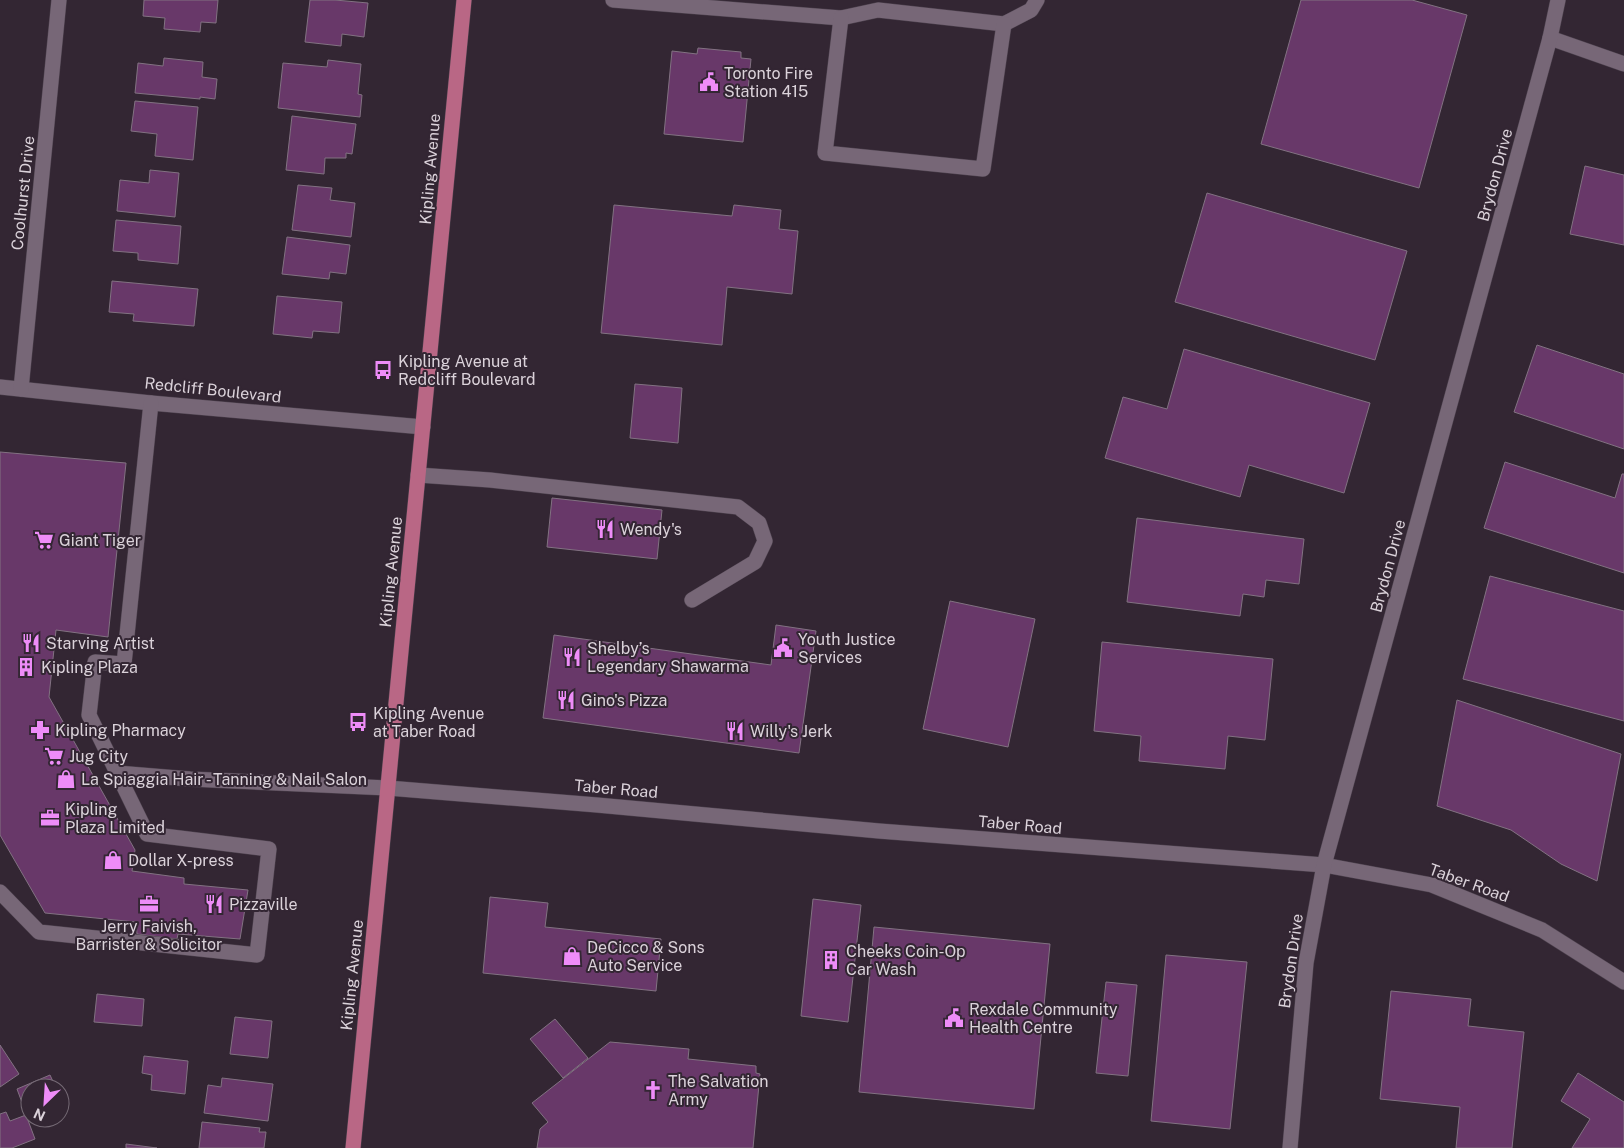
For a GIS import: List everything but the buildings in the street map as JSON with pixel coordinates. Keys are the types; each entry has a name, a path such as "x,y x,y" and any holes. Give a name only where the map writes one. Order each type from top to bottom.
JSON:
{"main road":[{"name":"Kipling Avenue","path":"353,1148 464,0"}],"street":[{"name":"Coolhurst Drive","path":"21,389 60,0"},
{"path":"613,0 841,18 878,10 1004,24 1031,10 1037,0"},
{"name":"Brydon Drive","path":"1290,1148 1306,962 1324,865 1550,38 1558,0"},
{"path":"841,18 825,153 983,169 1004,24"},
{"path":"1550,38 1624,64"},
{"name":"Redcliff Boulevard","path":"0,387 422,428"},
{"path":"0,892 39,932 257,955 269,849 147,834 89,715 95,662 124,664 151,403"},
{"path":"418,475 490,480 738,507 759,523 765,541 755,562 692,600"},
{"name":"Taber Road","path":"118,773 190,779 388,788 938,836 1324,865 1432,885 1542,930 1624,982"}],"place":[{"name":"Toronto Fire Station 415","path":"709,82"},
{"name":"Kipling Avenue at Redcliff Boulevard","path":"383,370"},
{"name":"Wendy's","path":"605,529"},
{"name":"Giant Tiger","path":"44,540"},
{"name":"Starving Artist","path":"31,643"},
{"name":"Youth Justice Services","path":"783,648"},
{"name":"Shelby’s Legendary Shawarma","path":"572,657"},
{"name":"Kipling Plaza","path":"26,667"},
{"name":"Gino's Pizza","path":"566,700"},
{"name":"Kipling Avenue at Taber Road","path":"358,722"},
{"name":"Kipling Pharmacy","path":"40,730"},
{"name":"Willy's Jerk","path":"735,731"},
{"name":"Jug City","path":"54,756"},
{"name":"La Spiaggia Hair - Tanning & Nail Salon","path":"66,779"},
{"name":"Kipling Plaza Limited","path":"50,818"},
{"name":"Dollar X-press","path":"113,860"},
{"name":"Jerry Faivish, Barrister & Solicitor","path":"149,904"},
{"name":"Pizzaville","path":"214,904"},
{"name":"DeCicco & Sons Auto Service","path":"572,956"},
{"name":"Cheeks Coin-Op Car Wash","path":"831,960"},
{"name":"Rexdale Community Health Centre","path":"954,1018"},
{"name":"The Salvation Army","path":"653,1090"}]}
